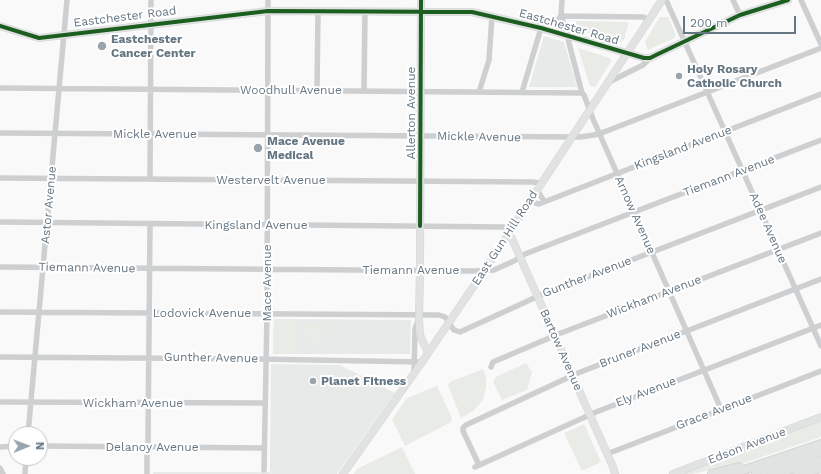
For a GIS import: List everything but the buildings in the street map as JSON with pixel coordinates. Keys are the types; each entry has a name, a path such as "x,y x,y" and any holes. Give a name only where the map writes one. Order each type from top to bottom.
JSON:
{"highway":[{"path":"732,474 821,444"},
{"path":"756,474 821,452"},
{"path":"712,474 784,456"},
{"path":"772,474 821,461"},
{"path":"798,474 821,468"}],"main road":[{"name":"Allerton Avenue","path":"421,0 419,318 420,336 428,353"},
{"name":"East Gun Hill Road","path":"344,474 484,271 662,0"},
{"path":"650,58 740,15 788,0"},
{"name":"Eastchester Road","path":"0,26 39,38 268,11 472,12 568,35 627,54 650,58"},
{"name":"Bartow Avenue","path":"509,232 614,470 618,474"},
{"name":"Edson Avenue","path":"673,474 821,417"}],"street":[{"name":"Astor Avenue","path":"29,426 67,0"},
{"path":"150,179 151,0"},
{"name":"Mace Avenue","path":"264,470 267,314 268,0"},
{"name":"Arnow Avenue","path":"562,0 561,16 568,35 582,93 721,409"},
{"name":"Adee Avenue","path":"666,0 821,346"},
{"path":"733,0 740,15"},
{"path":"801,0 821,44"},
{"path":"317,90 318,11"},
{"path":"364,91 365,12"},
{"path":"480,92 489,60 492,16"},
{"path":"561,16 643,17 649,20"},
{"name":"Arnow Avenue","path":"555,32 558,20 561,16"},
{"path":"522,92 541,28"},
{"name":"Mickle Avenue","path":"0,133 580,137 599,134 821,48"},
{"path":"608,82 641,66 650,58"},
{"name":"Woodhull Avenue","path":"0,88 582,93"},
{"name":"Kingsland Avenue","path":"531,200 539,204 821,94"},
{"name":"Tiemann Avenue","path":"0,267 494,270 520,258 525,254 821,140"},
{"name":"Westervelt Avenue","path":"0,178 542,183"},
{"name":"Gunther Avenue","path":"449,322 455,331 460,332 537,297 821,186"},
{"path":"537,190 544,201"},
{"name":"Kingsland Avenue","path":"0,222 503,226 507,228 509,232"},
{"path":"147,474 150,224"},
{"name":"Wickham Avenue","path":"491,367 493,362 555,336 821,233"},
{"name":"Bruner Avenue","path":"477,466 463,431 463,428 466,425 572,375 821,279"},
{"name":"Lodovick Avenue","path":"0,312 267,314 419,318 442,316 449,322"},
{"name":"Allerton Avenue","path":"414,373 415,329 419,318"},
{"name":"Ely Avenue","path":"477,466 590,415 821,325"},
{"name":"Gunther Avenue","path":"0,357 422,362"},
{"name":"Grace Avenue","path":"607,454 821,370"},
{"name":"Wickham Avenue","path":"0,402 265,403"},
{"name":"Delanoy Avenue","path":"48,446 264,448"},
{"path":"0,468 3,474"}],"shaded area":[{"path":"660,17 668,17 676,35 674,38 648,50 645,42"},
{"path":"576,21 629,22 624,40 618,43 576,29"},
{"path":"544,36 564,42 577,87 529,87"},
{"path":"578,48 610,58 611,62 595,87 590,86"},
{"path":"274,319 411,320 410,354 273,354"},
{"path":"274,319 297,320 296,354 273,354"},
{"path":"330,321 338,321 338,334 330,334"},
{"path":"304,323 325,323 324,345 314,345 308,342 304,335"},
{"path":"526,363 532,372 527,390 502,400 493,382 496,377"},
{"path":"271,364 340,365 395,393 337,474 153,474 153,472 270,472"},
{"path":"483,369 486,377 486,387 483,400 473,411 461,418 448,385 450,382"},
{"path":"437,386 452,418 451,422 405,446 392,419 407,398"},
{"path":"821,420 821,437 738,465 691,474 681,474"},
{"path":"584,424 601,462 582,471 564,433"},
{"path":"402,447 415,474 354,474 357,469"}],"cycle path":[{"path":"420,226 421,0"},
{"path":"0,26 39,38 268,11 472,12 541,28 644,58 650,58 740,15 788,0"}],"place":[{"name":"Eastchester Cancer Center","path":"102,46"},
{"name":"Holy Rosary Catholic Church","path":"679,76"},
{"name":"Mace Avenue Medical","path":"258,148"},
{"name":"Planet Fitness","path":"313,381"}]}
